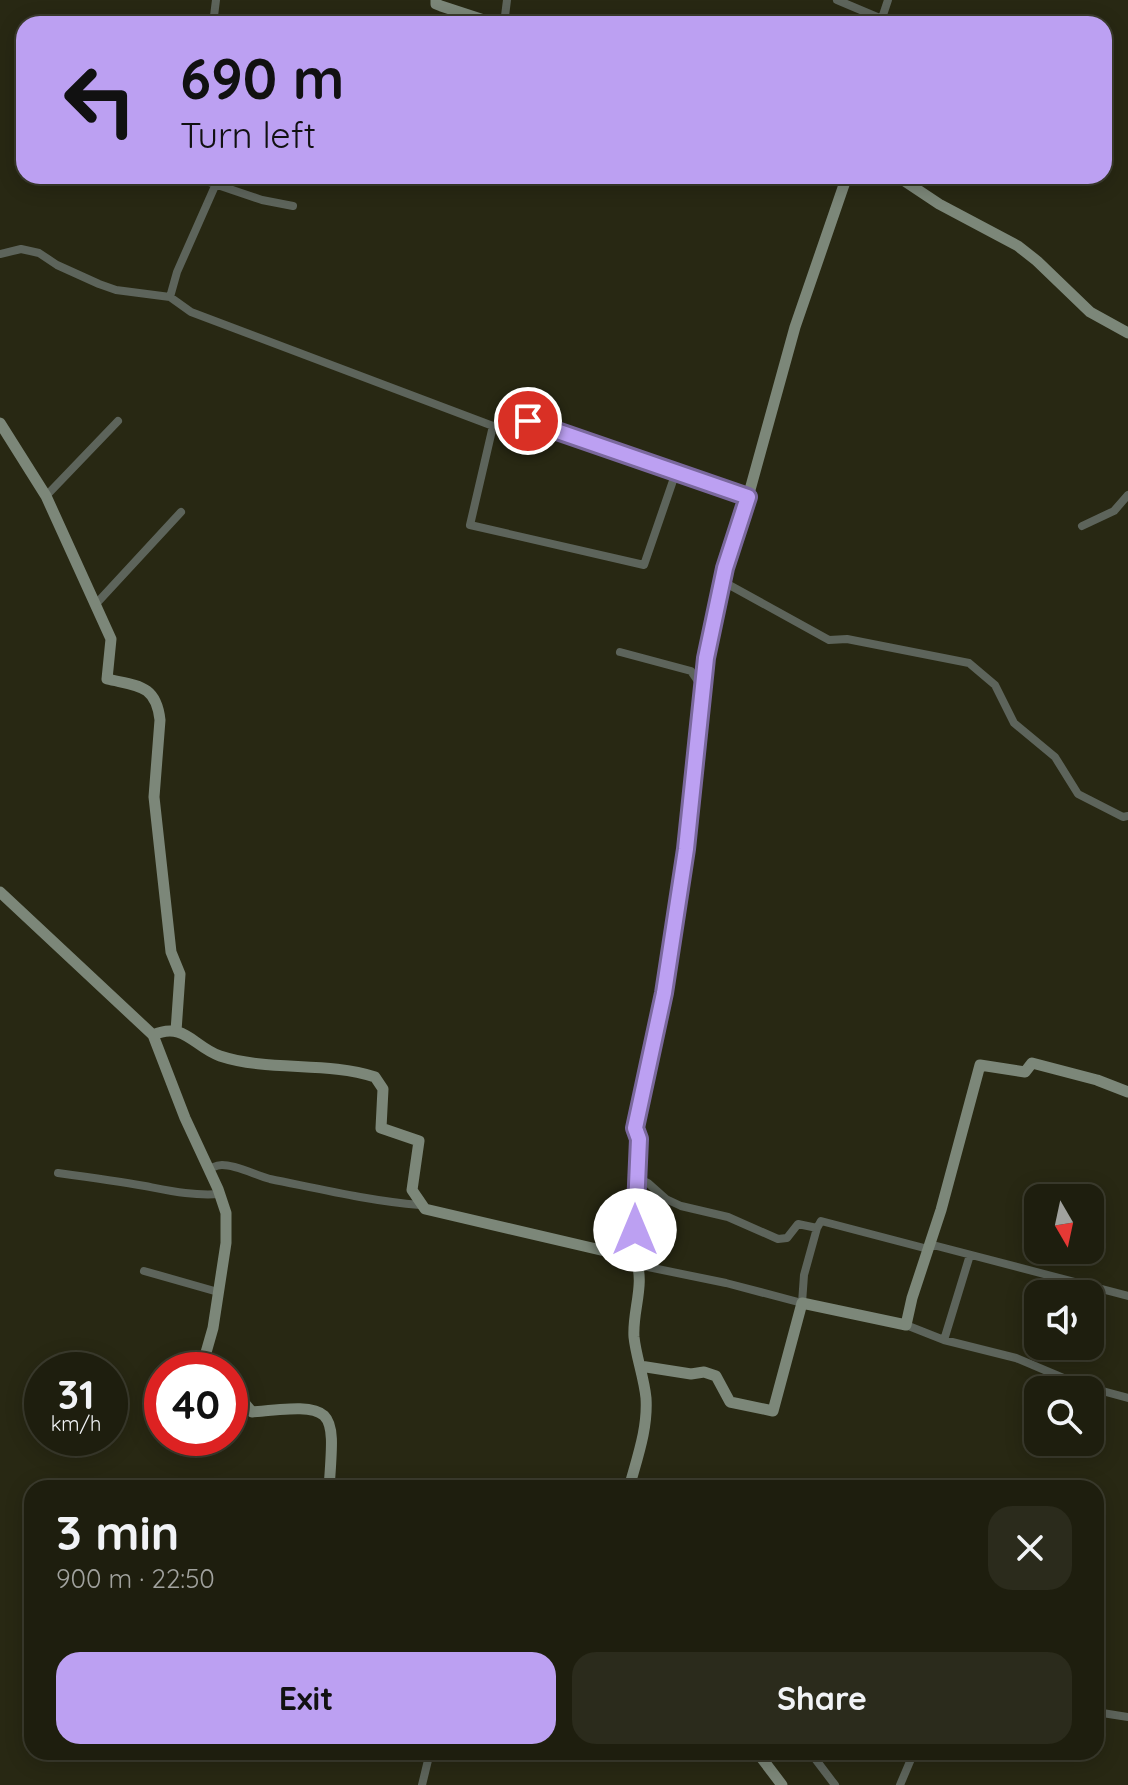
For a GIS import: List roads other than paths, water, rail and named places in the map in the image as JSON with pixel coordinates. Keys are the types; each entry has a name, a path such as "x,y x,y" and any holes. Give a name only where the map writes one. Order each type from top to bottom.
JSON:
{"street":[{"path":"436,0 436,4 458,16"},
{"path":"837,0 871,16"},
{"path":"210,184 293,206"},
{"path":"631,1480 646,1422 646,1396 634,1339 634,1315 638,1300 636,1177 639,1139 635,1128 664,993 686,849 702,687 722,581 795,327 844,184"},
{"path":"909,184 939,204 1018,246 1090,312 1128,333"},
{"path":"170,297 177,272 215,186"},
{"path":"0,254 21,249 39,253 57,265 116,290 170,297 191,312 493,426 504,424 510,414 748,497"},
{"path":"46,496 118,421"},
{"path":"0,423 46,496 111,639 107,679 144,688 153,694 159,707 154,797 171,952 180,974 176,1031"},
{"path":"493,426 470,525 644,565 676,472"},
{"path":"1082,526 1114,511 1128,495"},
{"path":"95,605 181,512"},
{"path":"722,581 829,640 847,639 969,663 995,685 1014,723 1055,757 1078,794 1123,817 1128,816"},
{"path":"620,652 691,671 702,687"},
{"path":"0,892 153,1035 185,1118 220,1194 227,1228 206,1352"},
{"path":"153,1035 176,1031 185,1033 205,1049 232,1059 365,1074 378,1079 383,1089 381,1128 419,1141 412,1190 425,1209 802,1303 906,1325 944,1340 1016,1358 1080,1385 1128,1398"},
{"path":"906,1325 980,1065 1025,1072 1032,1063 1097,1080 1128,1092"},
{"path":"209,1169 231,1167 249,1174 390,1203 420,1205"},
{"path":"58,1173 165,1192 201,1196 220,1194"},
{"path":"636,1177 681,1206 728,1217 778,1239 787,1238 798,1224 817,1228"},
{"path":"640,1366 691,1374 704,1372 716,1376 730,1402 773,1411 802,1303 804,1275 821,1221 928,1249"},
{"path":"928,1249 933,1245 1128,1296"},
{"path":"944,1340 970,1255"},
{"path":"144,1271 218,1292"},
{"path":"248,1407 252,1412 313,1409 331,1421 330,1480"},
{"path":"1104,1713 1128,1717"},
{"path":"422,1785 428,1760"},
{"path":"763,1760 782,1785"},
{"path":"816,1760 835,1785"},
{"path":"900,1785 911,1760"}]}
